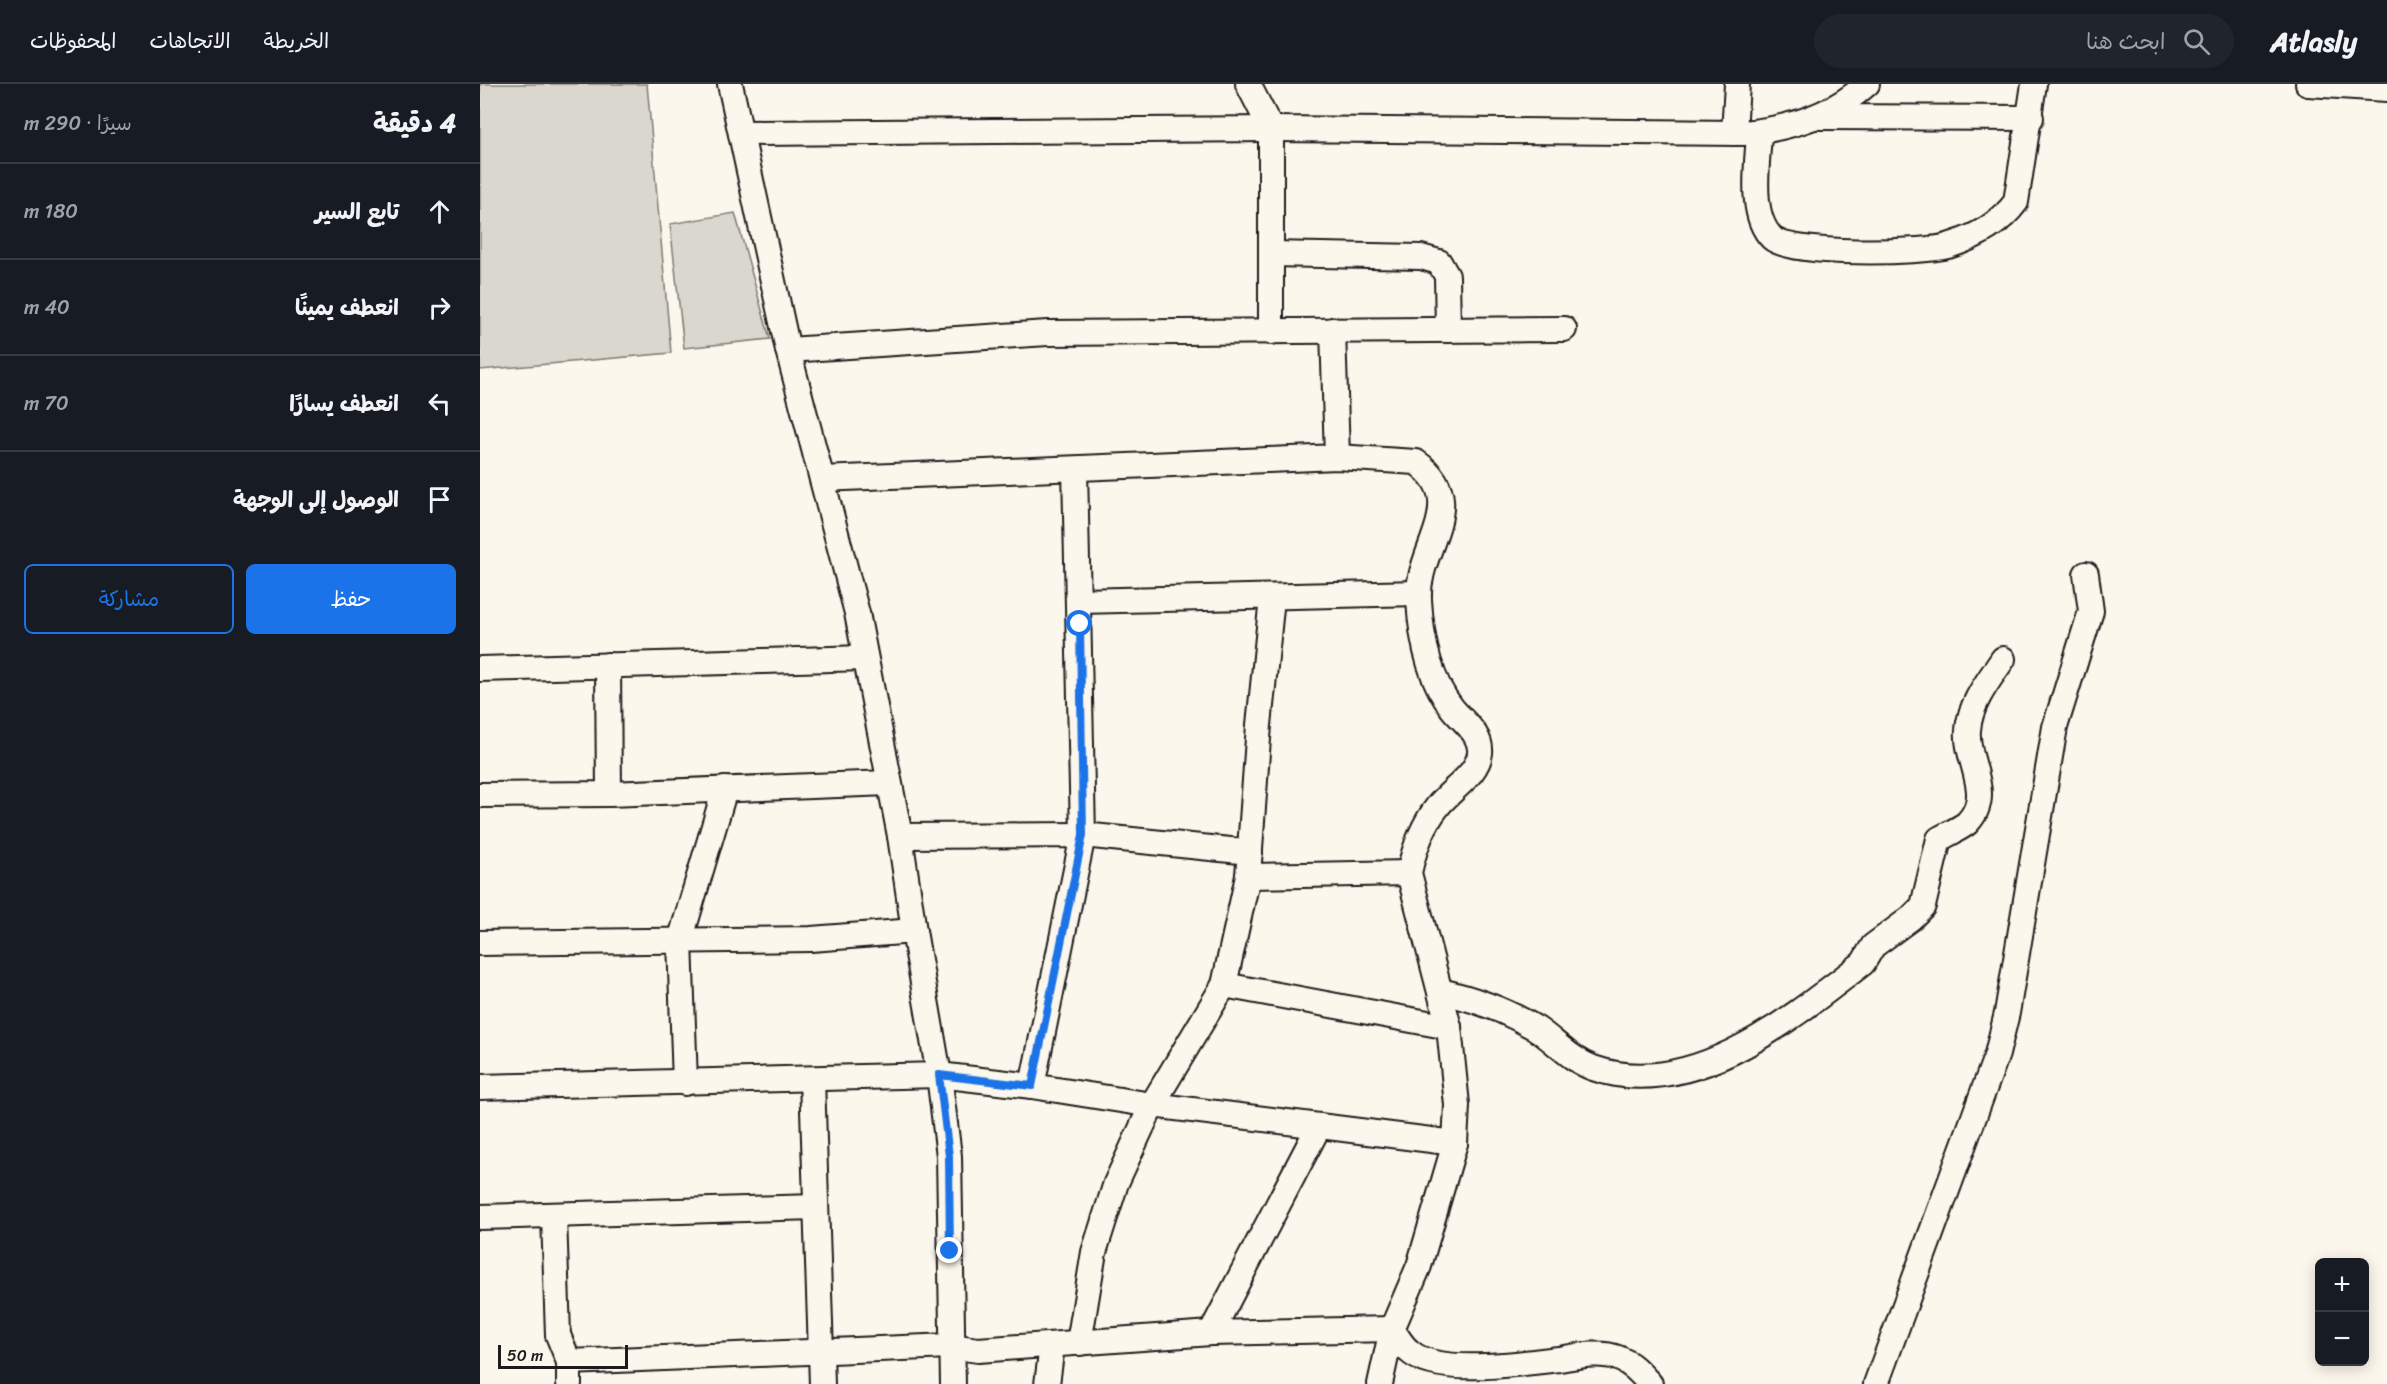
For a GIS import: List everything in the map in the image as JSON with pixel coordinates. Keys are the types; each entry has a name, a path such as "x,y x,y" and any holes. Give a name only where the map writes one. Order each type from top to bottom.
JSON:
{"street":[{"path":"730,84 788,350 857,613 900,836 939,1075 949,1156 950,1346 953,1384"},
{"path":"1248,84 1271,129 1271,332"},
{"path":"1734,133 1737,84"},
{"path":"1817,117 1867,84"},
{"path":"1759,132 1759,207 1766,231 1773,240 1802,250 1924,250 1971,237 2007,214 2016,202 2031,118 2034,84"},
{"path":"2308,84 2387,89"},
{"path":"741,133 1271,129 1734,133 1759,132 1817,117 2031,118"},
{"path":"1271,254 1421,257 1439,262 1447,276 1448,330"},
{"path":"788,350 1048,333 1564,329"},
{"path":"1333,330 1337,457"},
{"path":"822,479 1337,457 1409,460 1422,465 1438,486 1442,496 1440,523 1421,568 1419,593 1424,635 1436,682 1451,707 1474,733 1480,745 1480,755 1475,767 1437,807 1414,852 1409,873 1449,1027 1457,1105 1455,1143 1419,1266 1392,1329 1380,1384"},
{"path":"1032,1086 1083,835 1075,469"},
{"path":"1876,1384 1997,1054 2007,1013 2055,727 2091,611 2086,574"},
{"path":"1079,601 1419,593"},
{"path":"1079,1343 1094,1252 1116,1183 1152,1105 1224,985 1248,876 1259,725 1272,598"},
{"path":"480,669 865,658"},
{"path":"1440,991 1502,1009 1538,1030 1569,1055 1593,1068 1619,1073 1659,1075 1708,1064 1754,1040 1863,963 1873,946 1911,918 1923,906 1939,839 1967,823 1978,804 1979,782 1968,747 1968,727 1981,692 2003,659"},
{"path":"608,664 609,794"},
{"path":"480,795 609,794 889,783"},
{"path":"685,1083 680,940 725,789"},
{"path":"900,836 1083,835 1250,852"},
{"path":"1248,876 1409,873"},
{"path":"480,943 811,939 914,931"},
{"path":"1224,985 1449,1027"},
{"path":"480,1087 939,1075 1032,1086 1152,1105 1455,1143"},
{"path":"812,1079 822,1384"},
{"path":"1211,1333 1319,1126"},
{"path":"480,1217 816,1207"},
{"path":"554,1216 558,1335 569,1373 821,1350 950,1346 978,1350 1211,1333 1392,1329"},
{"path":"1392,1329 1408,1351 1422,1360 1442,1365 1485,1365 1596,1354 1617,1357 1635,1367 1650,1384"},
{"path":"1047,1384 1052,1346"}],"shaded area":[{"path":"480,84 647,84 671,353 480,370"},
{"path":"735,213 770,339 684,348 670,224"}],"route":[{"path":"950,1251 949,1156 939,1075 1032,1086 1083,835 1080,624"}]}
